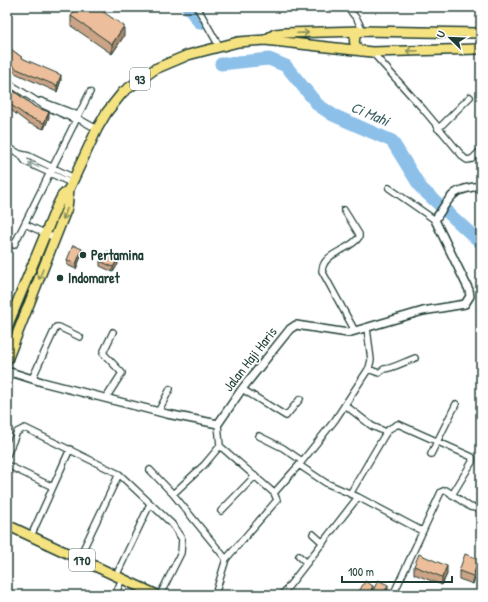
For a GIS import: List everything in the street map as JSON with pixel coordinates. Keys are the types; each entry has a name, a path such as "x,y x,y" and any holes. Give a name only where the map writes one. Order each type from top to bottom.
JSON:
{"main road":[{"path":"362,31 356,34 354,43 356,48 362,51"},
{"name":"93","path":"7,327 59,201 71,183 97,129 107,112 123,92 155,69 188,55 219,46 238,42 265,40 372,52 480,50 475,41 479,31 284,33 275,34 265,40"},
{"name":"93","path":"7,360 67,208 71,183"},
{"name":"170","path":"7,525 157,595"}],"street":[{"path":"197,7 219,46"},
{"path":"347,7 357,19 362,31"},
{"path":"372,52 423,109 438,129 467,160 472,159 481,150"},
{"path":"7,82 37,100 77,118 97,129"},
{"path":"14,245 90,92"},
{"path":"438,129 470,98"},
{"path":"7,147 20,154 29,156 71,183"},
{"path":"389,188 436,217 453,194 463,188 481,186"},
{"path":"344,210 359,234 359,237 327,259 322,271 355,331"},
{"name":"Jalan Haji Haris","path":"218,424 242,389 290,329 296,326 344,334 423,311 461,306 467,302 469,290 436,217"},
{"path":"25,224 55,238"},
{"path":"32,379 56,327 80,337"},
{"path":"274,493 327,431 368,369 371,360 367,328"},
{"path":"106,398 122,373 103,353 113,332"},
{"path":"368,369 379,373 384,369 390,369 398,364 415,358"},
{"path":"7,384 9,372 158,412 195,421 218,424 220,446 274,493 276,502 226,559 215,595"},
{"path":"158,412 170,389"},
{"path":"242,389 286,416 300,399"},
{"path":"431,454 456,404"},
{"path":"345,405 372,426 386,432"},
{"path":"350,494 386,432 392,426 398,424 470,454 473,459 452,495"},
{"path":"7,455 17,432 25,428 119,474 172,524 180,534 183,544 181,553 160,595"},
{"path":"259,436 283,448 300,463 326,482 422,531"},
{"path":"173,494 204,465 220,446"},
{"path":"31,536 70,449"},
{"path":"7,465 53,487"},
{"path":"150,470 173,494 226,559"},
{"path":"79,558 119,474"},
{"path":"221,511 255,476"},
{"path":"393,595 422,531 442,492 446,490 470,507 481,510"},
{"path":"282,595 358,497"},
{"path":"115,595 119,577 150,504"},
{"path":"314,534 323,543"},
{"path":"299,556 307,563"}],"building":[{"path":"77,7 96,7 124,26 112,44 71,16"},
{"path":"7,46 24,59 61,75 57,86 17,69 7,62"},
{"path":"7,86 35,107 49,112 44,123 28,117 7,102"},
{"path":"73,245 82,249 76,264 67,260"},
{"path":"107,251 118,259 113,267 100,261"},
{"path":"419,554 447,566 442,577 414,566"},
{"path":"465,554 479,559 473,576 459,571"},
{"path":"378,580 388,585 383,595 373,591"},
{"path":"365,581 373,586 368,595 357,595"},
{"path":"402,592 408,595 400,595"}],"waterway":[{"name":"Ci Mahi","path":"188,7 200,23"},
{"name":"Ci Mahi","path":"221,64 269,59 286,66 318,105 333,115 392,141 421,188 481,243"}],"place":[{"name":"Pertamina","path":"83,255"},
{"name":"Indomaret","path":"60,278"}]}
